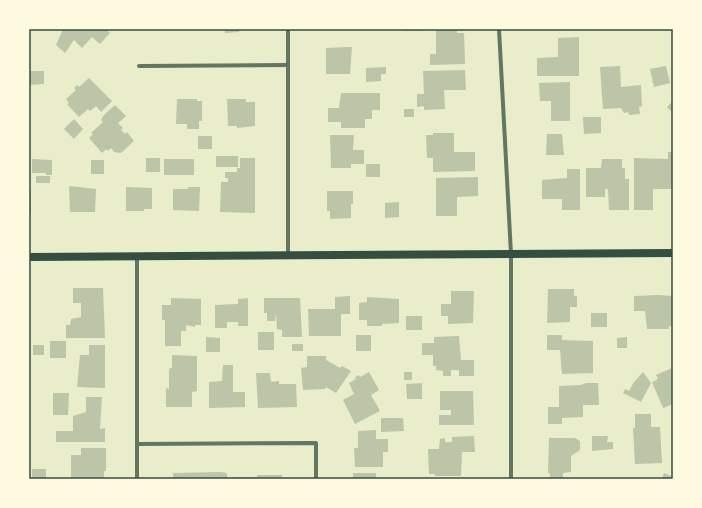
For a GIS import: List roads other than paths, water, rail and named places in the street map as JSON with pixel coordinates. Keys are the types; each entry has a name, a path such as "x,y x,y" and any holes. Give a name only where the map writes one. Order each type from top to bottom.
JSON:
{"main road":[{"path":"29,258 673,253"}],"street":[{"path":"288,29 288,256"},
{"path":"500,29 511,254 511,479"},
{"path":"139,66 288,65"},
{"path":"137,257 137,479"},
{"path":"137,444 316,443 316,479"}]}
